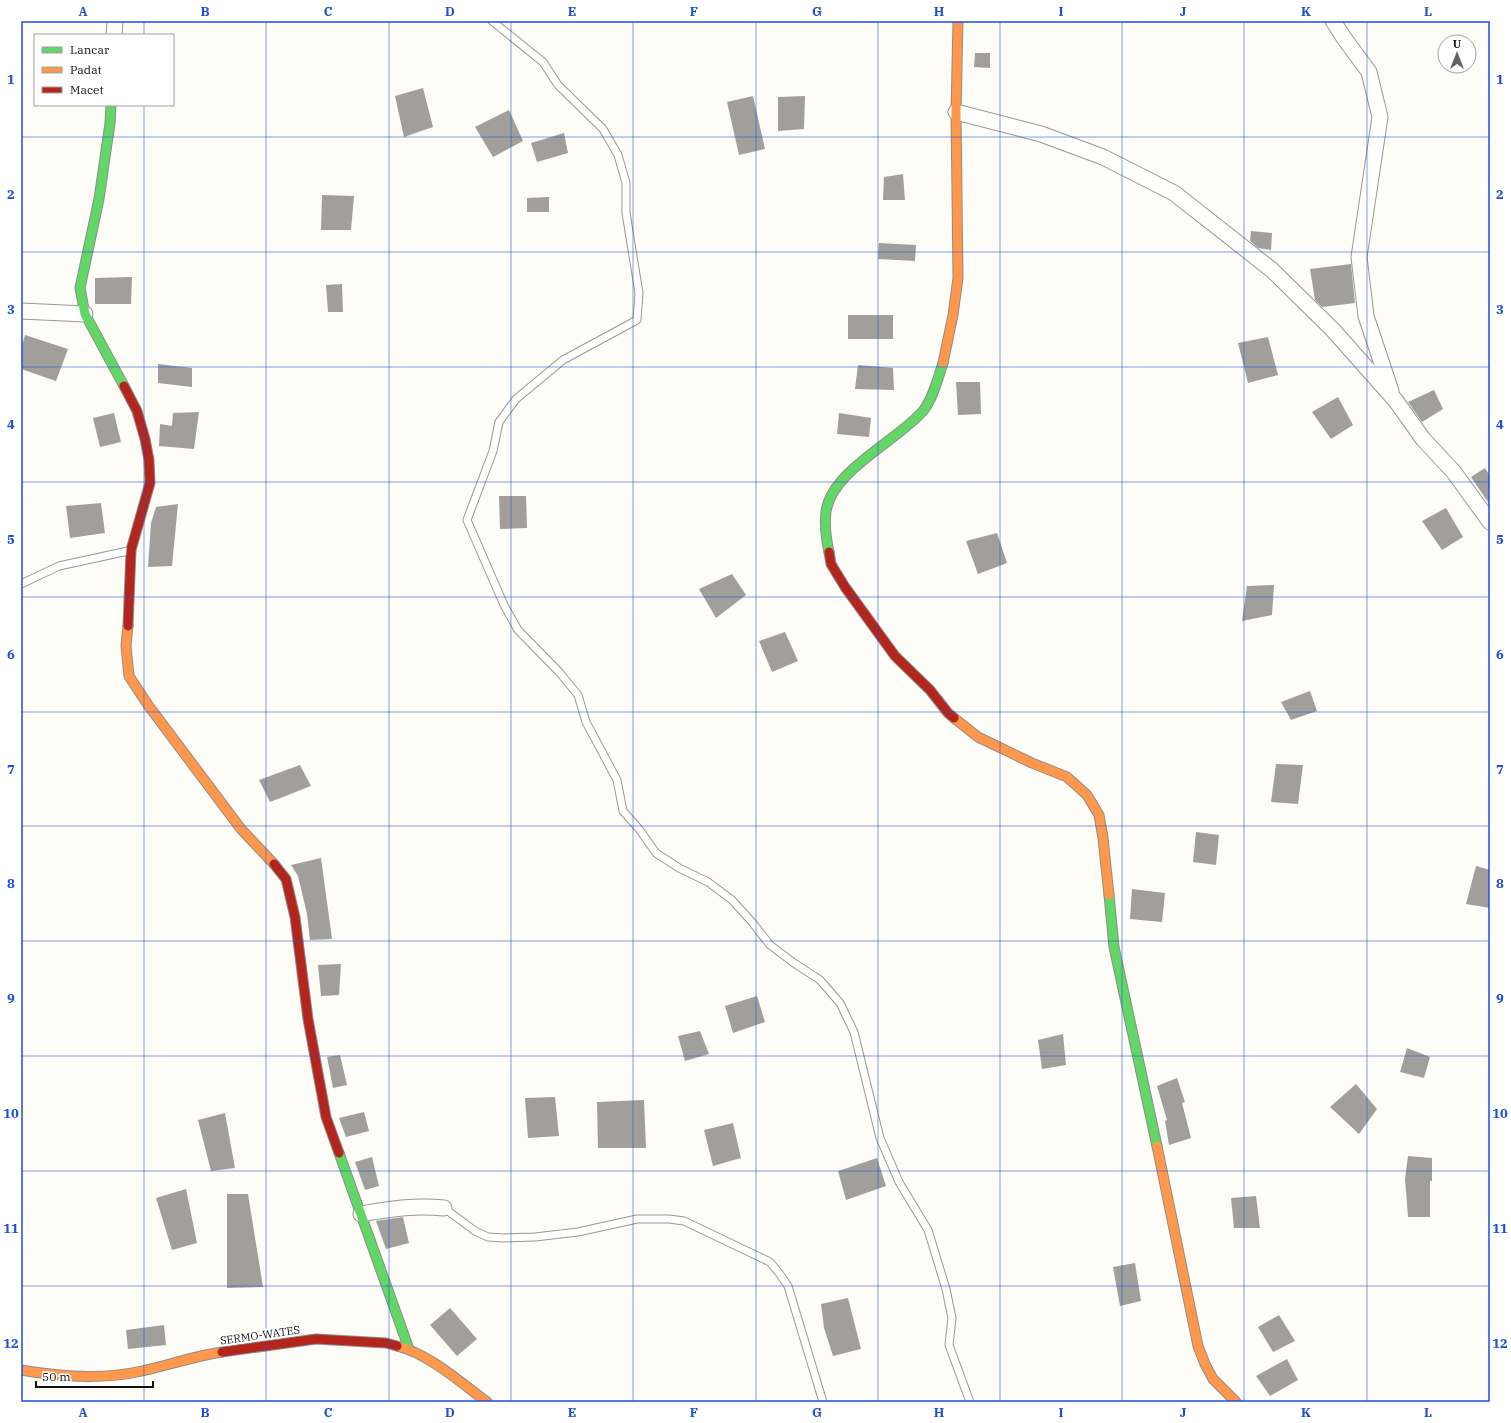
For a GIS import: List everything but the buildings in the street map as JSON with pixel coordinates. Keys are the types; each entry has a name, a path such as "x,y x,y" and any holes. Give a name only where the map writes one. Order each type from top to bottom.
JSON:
{"street":[{"path":"114,34 115,21"},
{"path":"958,21 956,112 958,278 953,315 944,358 936,386 924,410 896,436 852,469 832,494 826,511 825,534 831,564 844,587 895,656 930,690 948,713 978,737 1032,763 1067,777 1087,795 1099,815 1103,838 1114,947 1148,1100 1198,1346 1213,1379 1236,1402"},
{"path":"1333,21 1369,72 1380,117 1359,257 1366,316 1393,397"},
{"path":"111,106 110,123 99,199 80,288 85,314 137,411 149,460 150,483 131,550 126,646 129,676 148,705 241,829 258,846 286,879 295,917 308,1019 326,1117 409,1349"},
{"path":"956,112 1041,134 1103,157 1174,193 1272,270 1333,330 1393,397 1423,439 1453,471 1490,522"},
{"path":"21,311 85,314"},
{"path":"361,1214 401,1207 425,1206 444,1208"},
{"name":"SERMO-WATES","path":"21,1370 43,1374 100,1377 141,1370 197,1356 316,1339 386,1343 409,1349 434,1363 487,1402"}],"lane":[{"path":"492,21 543,62 558,85 603,129 618,155 626,183 626,213 639,293 638,313 637,320 563,360 516,399 499,422 493,451 467,520 504,605 518,630 560,673 578,695 586,722 617,780 623,812 639,829 656,853 679,868 708,882 732,900 770,945 820,980 840,1003 854,1032 880,1138 899,1182 928,1230 946,1289 952,1318 949,1345 970,1402"},
{"path":"21,584 59,566 131,550"},
{"path":"444,1208 475,1231 488,1237 504,1238 535,1237 578,1232 637,1219 669,1219 684,1221 770,1262 780,1273 790,1292 822,1402"}],"traffic: fast":[{"path":"111,106 110,123 99,199 80,288 85,314 124,386"},
{"path":"829,552 825,522 826,512 831,497 840,483 852,470 898,434 923,411 927,406 943,363"},
{"path":"1109,895 1114,947 1157,1146"},
{"path":"339,1153 409,1349"}],"traffic: slow":[{"path":"943,363 953,315 958,278 956,112 958,21"},
{"path":"128,626 126,646 129,676 148,705 241,829 274,864"},
{"path":"954,718 978,737 1032,763 1067,777 1087,795 1099,815 1109,895"},
{"path":"1157,1146 1198,1346 1213,1379 1236,1402"},
{"path":"397,1346 421,1355 487,1402"},
{"path":"21,1370 66,1376 112,1376 142,1371 222,1352"}],"traffic: jam":[{"path":"124,386 137,411 145,439 149,460 150,483 131,550 128,626"},
{"path":"829,552 831,564 845,587 895,656 930,690 948,713 954,718"},
{"path":"274,864 286,879 295,917 308,1019 326,1117 339,1153"},
{"path":"222,1352 316,1339 386,1343 397,1346"}]}
